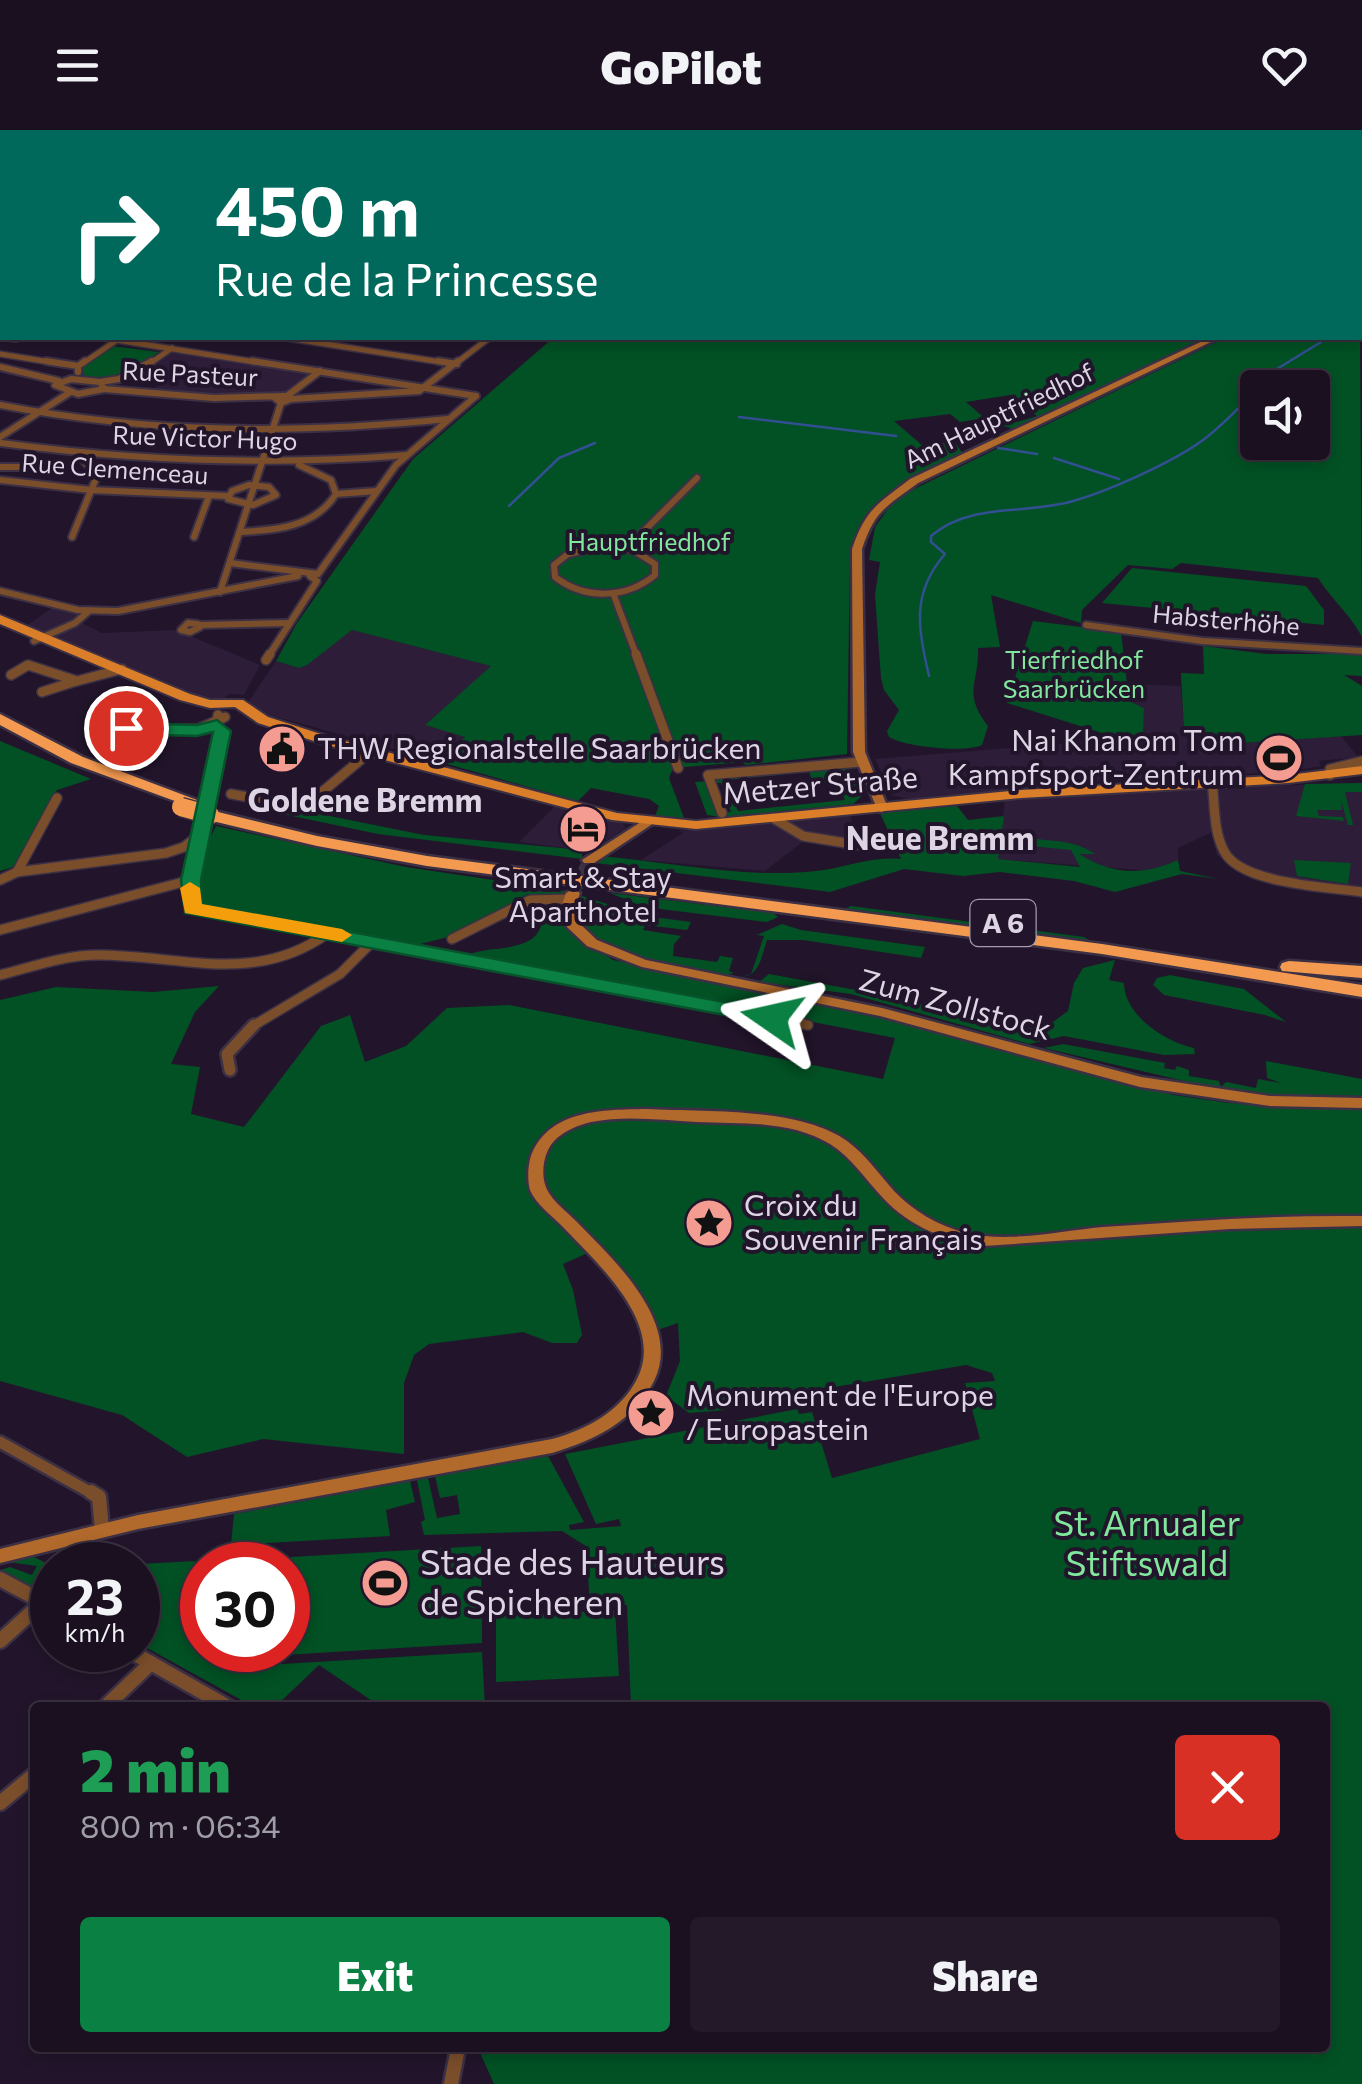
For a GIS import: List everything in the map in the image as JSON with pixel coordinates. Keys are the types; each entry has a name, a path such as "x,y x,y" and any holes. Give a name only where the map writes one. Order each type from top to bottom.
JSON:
{"highway":[{"path":"0,719 77,760 185,803 208,818"},
{"path":"0,731 93,777 185,803"},
{"name":"A 6","path":"208,818 232,809 438,852 973,918 1362,981"},
{"name":"A 6","path":"232,809 332,844 470,867 1083,947 1362,991"},
{"path":"1083,947 1135,961 1362,1004"},
{"path":"1289,968 1362,972"}],"main road":[{"path":"0,623 46,636 116,670 224,714"},
{"name":"Metzer Straße","path":"224,714 325,740"},
{"name":"Metzer Straße","path":"224,714 571,806 647,822 688,825 1212,782 1360,775"}],"street":[{"path":"0,354 78,366 118,340 476,396 407,455 320,572 135,609 89,611 0,591"},
{"path":"145,344 152,340"},
{"path":"299,340 457,364"},
{"path":"427,388 486,340"},
{"name":"Am Hauptfriedhof","path":"882,808 861,762 857,557 862,533 874,511 914,481 1210,340"},
{"path":"102,385 132,373 172,348"},
{"path":"78,366 79,378"},
{"name":"Rue Pasteur","path":"0,367 58,381 79,378 102,385 214,398 382,396 427,388"},
{"path":"220,592 284,399 320,371"},
{"path":"58,381 56,387 70,393"},
{"name":"Rue Pasteur","path":"70,393 102,385"},
{"path":"0,440 70,393"},
{"path":"0,405 144,426 272,430 448,419"},
{"name":"Rue Victor Hugo","path":"0,440 77,453 262,462 407,455"},
{"path":"72,536 95,472 77,453"},
{"path":"289,462 325,475 336,494"},
{"path":"0,467 35,467"},
{"path":"626,549 697,478"},
{"name":"Rue Clemenceau","path":"0,480 91,490 209,496 228,496 236,488 256,485 273,489 276,495 270,501 248,505 236,504 228,496"},
{"path":"241,532 307,520 324,510 336,494 377,491"},
{"path":"194,537 209,496"},
{"path":"626,549 650,558 656,570 646,584 614,593 571,588 557,579 554,568 564,556 580,550 626,549"},
{"path":"230,563 308,576 316,582 266,660"},
{"path":"614,593 678,768"},
{"path":"46,636 89,611"},
{"path":"196,628 290,623"},
{"name":"Habsterhöhe","path":"1086,625 1202,642 1362,651"},
{"path":"11,676 28,665 76,680"},
{"path":"42,692 116,670"},
{"path":"91,733 126,728 197,730 224,714"},
{"path":"224,714 208,818 191,880 192,908 808,1025"},
{"path":"232,809 304,807 370,752"},
{"name":"Metzer Straße","path":"1330,775 1330,769 1362,761"},
{"path":"722,812 708,775 861,762"},
{"path":"1212,782 1222,847 1235,864 1268,876 1362,892"},
{"path":"17,872 57,798"},
{"path":"0,880 17,872 166,854 184,848 208,818"},
{"path":"773,818 803,836 864,846"},
{"path":"589,860 647,822"},
{"path":"0,930 191,880"},
{"name":"Zum Zollstock","path":"452,940 530,900 571,896 568,918 578,931 602,950 642,963 882,1012 1154,1085 1270,1101 1362,1103"},
{"path":"0,976 86,956 174,963 271,962 310,950 328,932"},
{"path":"230,1070 226,1054 242,1032 270,1011 340,976 373,942"},
{"path":"0,1556 93,1532 552,1446 605,1426 645,1386 654,1358 652,1332 646,1315 613,1273 538,1190 532,1166 543,1143 583,1118 651,1114 735,1119 812,1130 837,1141 858,1158 908,1212 940,1230 982,1240 1236,1222 1362,1221"},
{"path":"0,1442 99,1497 93,1532"},
{"path":"0,1580 30,1596"},
{"path":"0,1641 30,1618"},
{"path":"160,1668 219,1702"},
{"path":"110,1702 142,1672"},
{"path":"0,1803 30,1778"},
{"path":"451,2084 457,2052"}],"shaded area":[{"path":"172,350 313,371 282,394 268,397 152,390 160,384 129,379"},
{"path":"52,608 82,614 76,620 102,633 176,630 260,665 244,695 229,694 222,700 201,698 25,627"},
{"path":"352,630 492,666 426,724 465,736 437,761 255,711 249,701 276,661 299,668"},
{"path":"1127,684 1181,686 1184,731 1209,733 1211,745 1341,736 1358,757 1319,761 1321,766 1284,772 1104,781 907,799 892,795 875,759 1142,737 1144,708 1129,702"},
{"path":"1362,783 1362,896 1251,877 1217,855 1212,832 1178,848 1178,860 1153,871 997,859 1005,801 1148,790"},
{"path":"555,806 622,823 626,828 589,851 519,842"},
{"path":"850,816 863,844 806,839 765,871 641,860 683,833 679,831"}],"green space":[{"name":"Hauptfriedhof","path":"551,340 1204,340 1014,429 1003,426 1037,416 1010,395 966,402 989,422 983,425 972,420 960,422 950,414 894,421 923,446 954,441 963,454 891,491 864,519 855,536 850,557 847,754 673,768 669,778 684,818 655,816 659,806 649,799 591,788 578,801 437,761 465,737 425,725 491,666 352,630 307,665 299,668 276,661 297,623 413,459"},
{"path":"1221,340 1360,340 1362,637 1318,578 1181,563 1172,569 1128,565 1082,610 1081,623 991,595 1000,647 978,648 974,696 988,726 982,745 963,749 908,744 889,737 887,731 899,710 884,690 881,678 875,595 880,562 869,560 875,527 890,506 906,493"},
{"path":"113,346 159,352 123,372 105,377 83,376 82,366"},
{"path":"1132,568 1306,586 1324,610 1324,625 1102,603"},
{"name":"Tierfriedhof Saarbrücken","path":"1033,621 1121,632 1129,701 1144,708 1143,737 1121,739 1007,703"},
{"path":"1203,646 1267,654 1362,654 1362,676 1344,675 1362,686 1362,735 1210,745 1209,733 1184,731 1181,673 1204,674"},
{"path":"0,741 91,779 57,790 13,867 0,871"},
{"path":"850,768 863,795 853,804 721,817 707,815 695,782 710,781 722,813 731,812 721,783 714,783 718,777 796,770 798,773 726,780 738,811 845,800 836,781 813,783 809,771"},
{"path":"1362,783 1362,792 1345,792 1353,825 1348,825 1341,800 1342,810 1317,810 1319,816 1343,817 1344,821 1296,816 1305,784"},
{"path":"265,803 424,835 582,850 582,859 378,834 259,809"},
{"path":"957,806 968,820 1004,816 998,859 1080,867 1071,850 1020,845 1015,832 1084,848 1095,854 1079,854 1116,869 1140,871 1178,860 1180,871 1219,879 1182,874 1115,892 1074,881 1000,872 963,876 904,869 830,892 596,863 600,856 790,873 901,859 880,813"},
{"path":"216,826 406,867 566,891 559,896 528,894 448,937 420,944 202,907 195,902 204,851"},
{"path":"1294,860 1351,863 1348,884 1297,876"},
{"path":"610,893 773,913 778,917 767,922 644,907"},
{"path":"579,895 645,916 691,922 687,930 645,925 643,930 681,936 674,944 673,956 717,962 720,956 733,958 729,971 734,973 717,974 655,962 605,945 581,923 575,907"},
{"name":"St. Arnualer Stiftswald","path":"540,902 559,902 562,920 569,931 613,960 902,1023 1173,1095 1229,1103 1362,1109 1362,2084 494,2084 480,2052 1330,2052 1330,1702 631,1702 627,1605 590,1605 586,1546 562,1531 424,1535 417,1480 428,1478 437,1518 460,1514 457,1495 440,1498 435,1476 548,1456 584,1522 569,1525 570,1530 621,1526 619,1519 596,1524 565,1454 797,1409 799,1414 812,1412 832,1478 980,1439 965,1383 995,1381 992,1373 966,1365 726,1405 727,1410 689,1413 666,1396 680,1361 678,1323 652,1332 592,1251 563,1264 582,1335 577,1343 552,1343 523,1332 429,1344 414,1355 404,1383 404,1454 263,1439 187,1457 122,1415 0,1381 0,1000 56,987 153,992 219,986 195,1012 171,1064 200,1067 191,1114 244,1127 321,1026 350,1015 365,1062 406,1046 447,1008 509,1005 883,1079 895,1038 468,955 522,944 538,932 542,921 555,914"},
{"path":"851,906 1089,940 847,912 845,909"},
{"path":"782,924 925,947 921,958 803,940 767,940 757,969 751,974 764,936 757,935"},
{"path":"1115,960 1109,980 1124,983 1131,1006 1139,1016 1171,1040 1194,1048 1195,1054 1164,1055 1064,1036 1029,1044 851,994 759,982 769,974 883,995 1024,1030 1053,1022 1068,1011 1074,983 1083,968"},
{"path":"1170,975 1244,989 1286,1022 1164,995 1153,985 1157,978"},
{"path":"1063,1044 1165,1063 1164,1068 1175,1070 1177,1066 1189,1070 1189,1076 1219,1081 1221,1087 1226,1082 1256,1088 1258,1079 1281,1083 1267,1078 1266,1061 1362,1079 1362,1097 1269,1096 1184,1086 1184,1081 1044,1048"},
{"path":"410,1481 415,1502 386,1510 390,1536 231,1542 234,1514"},
{"name":"Stade des Hauteurs de Spicheren","path":"481,1546 482,1643 310,1653 310,1556"},
{"path":"30,1555 30,1565 8,1562"},
{"path":"180,1562 180,1666 160,1655 160,1563"},
{"path":"10,1567 30,1574 30,1586 1,1570"},
{"path":"615,1610 619,1676 496,1682 496,1616"},
{"path":"482,1652 485,1702 374,1702 319,1665 280,1702 245,1702 191,1672 310,1672 310,1662"}],"waterway":[{"path":"1275,370 1321,342"},
{"path":"929,676 920,612 927,583 945,554 931,542 931,536 963,518 1055,505 1105,490 1179,455 1207,437 1240,407"},
{"path":"739,417 896,436"},
{"path":"509,506 559,458 595,443"},
{"path":"998,448 1037,454"},
{"path":"1054,458 1119,479"}],"tunnel":[{"path":"573,893 589,860"}],"slow traffic":[{"path":"190,888 189,904 200,911 342,935"}],"place":[{"name":"THW Regionalstelle Saarbrücken","path":"282,749"},
{"name":"Nai Khanom Tom Kampfsport-Zentrum","path":"1279,758"},
{"name":"Smart & Stay Aparthotel","path":"583,829"},
{"name":"Croix du Souvenir Français","path":"709,1223"},
{"name":"Monument de l'Europe / Europastein","path":"651,1413"},
{"name":"Stade des Hauteurs de Spicheren","path":"385,1583"}],"district":[{"name":"Goldene Bremm","path":"365,801"},
{"name":"Neue Bremm","path":"940,839"}],"route":[{"path":"126,728 197,730 217,725 222,731 191,880 192,908 772,1018"}]}
